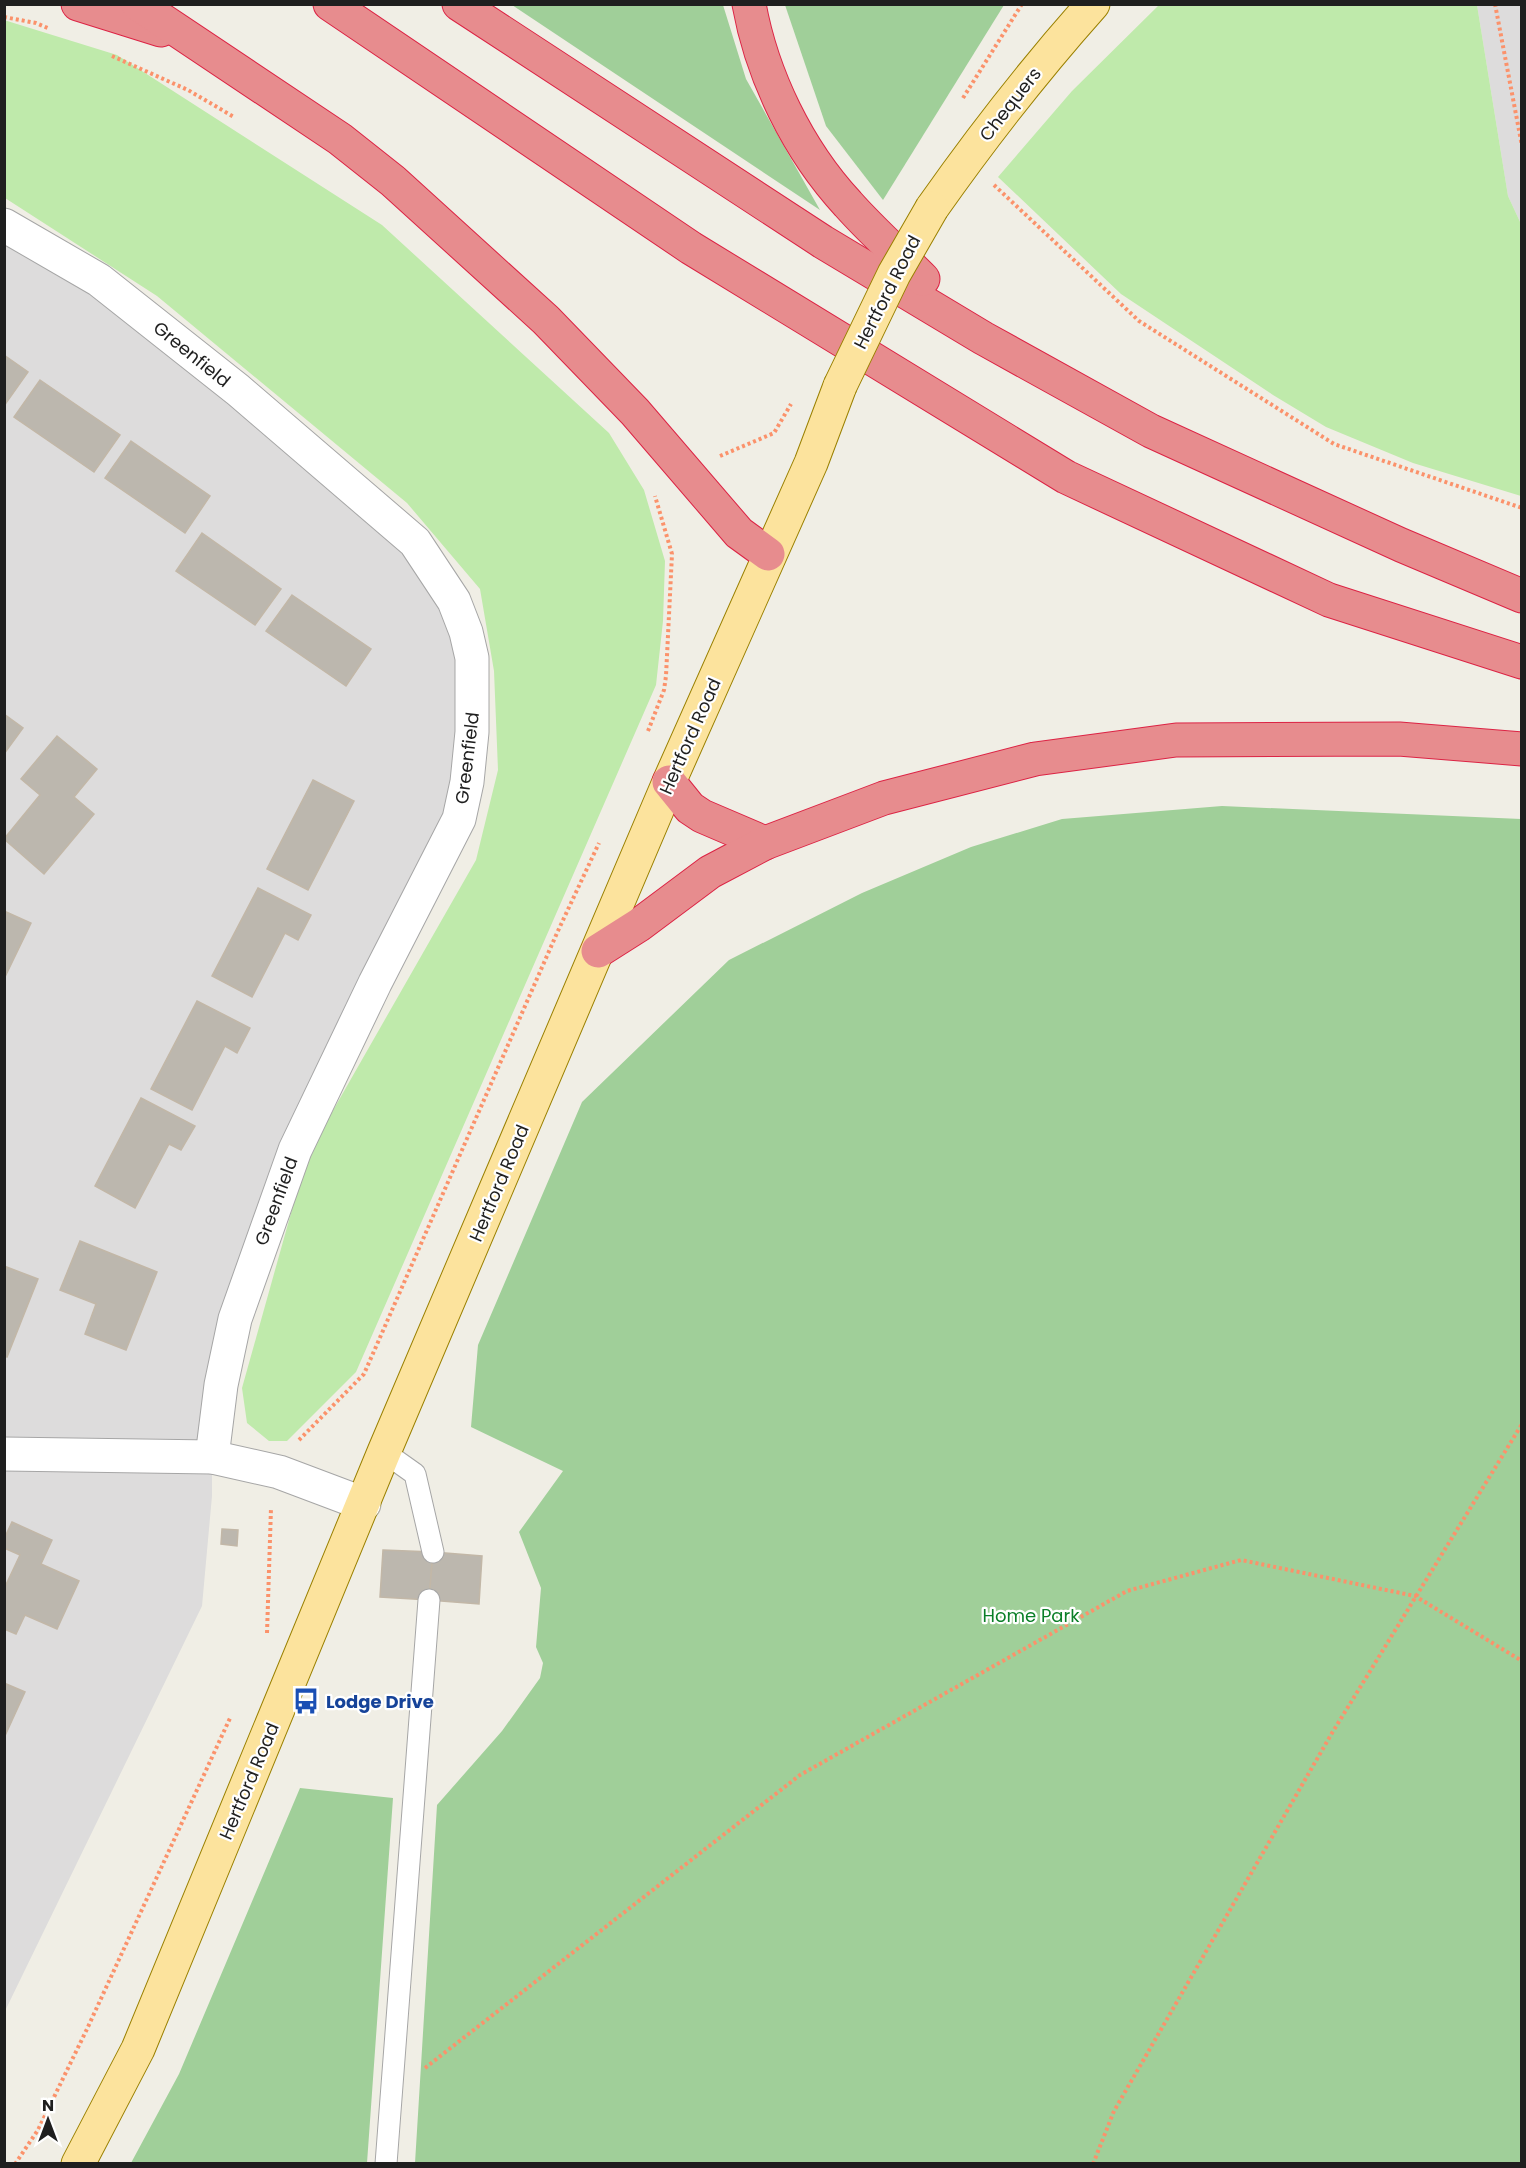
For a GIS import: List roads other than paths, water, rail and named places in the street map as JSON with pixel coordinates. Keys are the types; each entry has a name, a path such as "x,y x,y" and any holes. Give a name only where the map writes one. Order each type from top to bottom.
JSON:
{"highway":[{"path":"78,4 188,39"},
{"path":"138,4 340,139 393,181 546,320 634,412 738,533 768,554"},
{"path":"330,4 691,248 1066,477 1329,600 1521,662"},
{"path":"459,4 823,242 982,338 1151,431 1401,545 1521,596"},
{"path":"748,4 756,40 777,93 805,147 846,203 982,338"},
{"path":"598,951 639,925 710,872 765,843 884,798 1035,759 1176,740 1399,739 1521,749"},
{"path":"669,782 690,808 702,816 765,843"}],"main road":[{"name":"Chequers","path":"932,208 973,151 1046,58 1093,4"},
{"name":"Hertford Road","path":"78,2163 138,2049 384,1452 669,782 768,554 811,463 840,386 894,274 932,208"}],"street":[{"name":"Greenfield","path":"4,225 99,280 238,390 415,542 454,601 466,632 472,658 472,732 467,782 459,819 375,983 295,1150 235,1319 221,1385 212,1457"},
{"path":"4,1454 212,1457 279,1472 364,1504"}],"lane":[{"path":"384,1452 415,1473 433,1552"},
{"path":"386,2163 429,1600"}],"place":[{"name":"Lodge Drive","path":"306,1701"}],"park label":[{"name":"Home Park","path":"1031,1615"}]}
